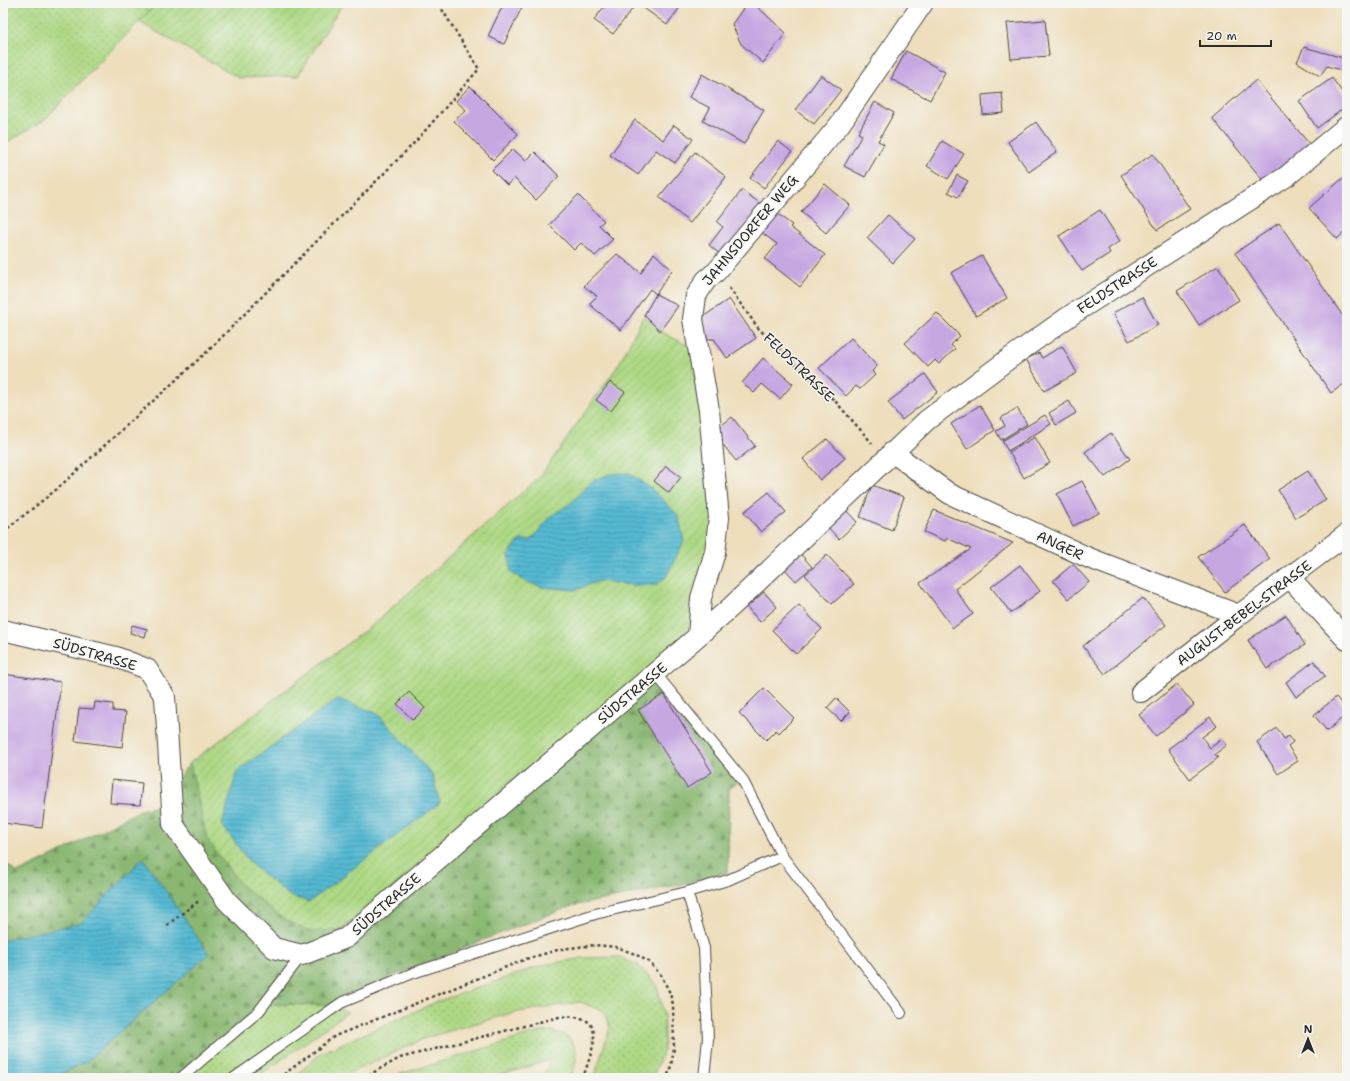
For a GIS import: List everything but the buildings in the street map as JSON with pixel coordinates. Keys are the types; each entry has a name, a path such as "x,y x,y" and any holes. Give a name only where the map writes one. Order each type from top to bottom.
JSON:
{"street":[{"name":"JAHNSDORFER WEG","path":"698,636 701,598 715,552 719,518 709,410 693,319 696,296 706,280 717,271 840,124 923,3"},
{"name":"FELDSTRASSE","path":"731,607 927,420 1071,315 1287,176 1347,126"},
{"name":"ANGER","path":"892,452 950,494 1089,558 1239,615"},
{"name":"AUGUST-BEBEL-STRASSE","path":"1141,692 1239,615 1347,534"},
{"path":"1290,578 1347,640"},
{"name":"SÜDSTRASSE","path":"3,630 116,657 147,669 165,696 173,824 227,901 274,948 302,955 346,938 731,607"}],"lane":[{"path":"655,673 742,779 782,856 901,1013"},
{"path":"234,1078 341,1003 413,973 595,914 687,892 728,880 782,856"},
{"path":"687,892 704,948 708,1038 704,1078"},
{"path":"181,1078 259,1011 302,955"}],"path":[{"path":"3,532 57,489 210,349 416,141 479,70 438,3"},
{"name":"FELDSTRASSE","path":"717,271 759,329 836,402 872,443 892,452"},
{"path":"167,925 204,897"},
{"path":"279,1078 335,1036 526,959 560,949 595,946 616,947 635,954 649,962 661,974 673,1004 674,1048 667,1078"},
{"path":"363,1078 400,1058 559,1016 572,1015 583,1018 591,1023 594,1033 594,1044 583,1078"}],"green space":[{"path":"3,3 157,3 44,120 3,145"},
{"path":"157,3 343,3 298,76 239,78 139,22"},
{"path":"644,315 660,331 691,347 706,448 712,525 704,603 673,650 532,770 489,801 420,865 341,929 310,932 282,918 240,884 207,839 190,763 371,626 540,477 619,364"},
{"path":"371,626 655,673 742,779 729,789 728,872 674,886 572,906 349,994 328,1005 262,1004 172,1078 3,1078 3,861 17,873 55,855 140,810 157,806 190,763"},
{"path":"619,957 638,965 657,985 664,1015 664,1050 652,1078 594,1078 610,1027 603,1011 580,1002 512,1013 425,1038 339,1078 293,1078 321,1053 436,1002 543,965 582,958"},
{"path":"262,1004 328,1005 348,1012 256,1078 172,1078"},
{"path":"554,1031 571,1040 576,1050 576,1061 570,1078 543,1078 550,1060 491,1078 392,1078 397,1075 539,1032"}],"water":[{"path":"629,473 653,490 678,515 684,541 666,577 656,585 631,585 599,581 575,590 542,587 524,581 511,572 509,554 520,540 531,540 552,515 571,503 592,481 610,474"},
{"path":"337,699 377,713 432,774 440,803 309,902 290,896 252,865 222,825 237,771"},
{"path":"143,858 209,954 87,1061 54,1078 3,1078 3,940 81,923"}]}
